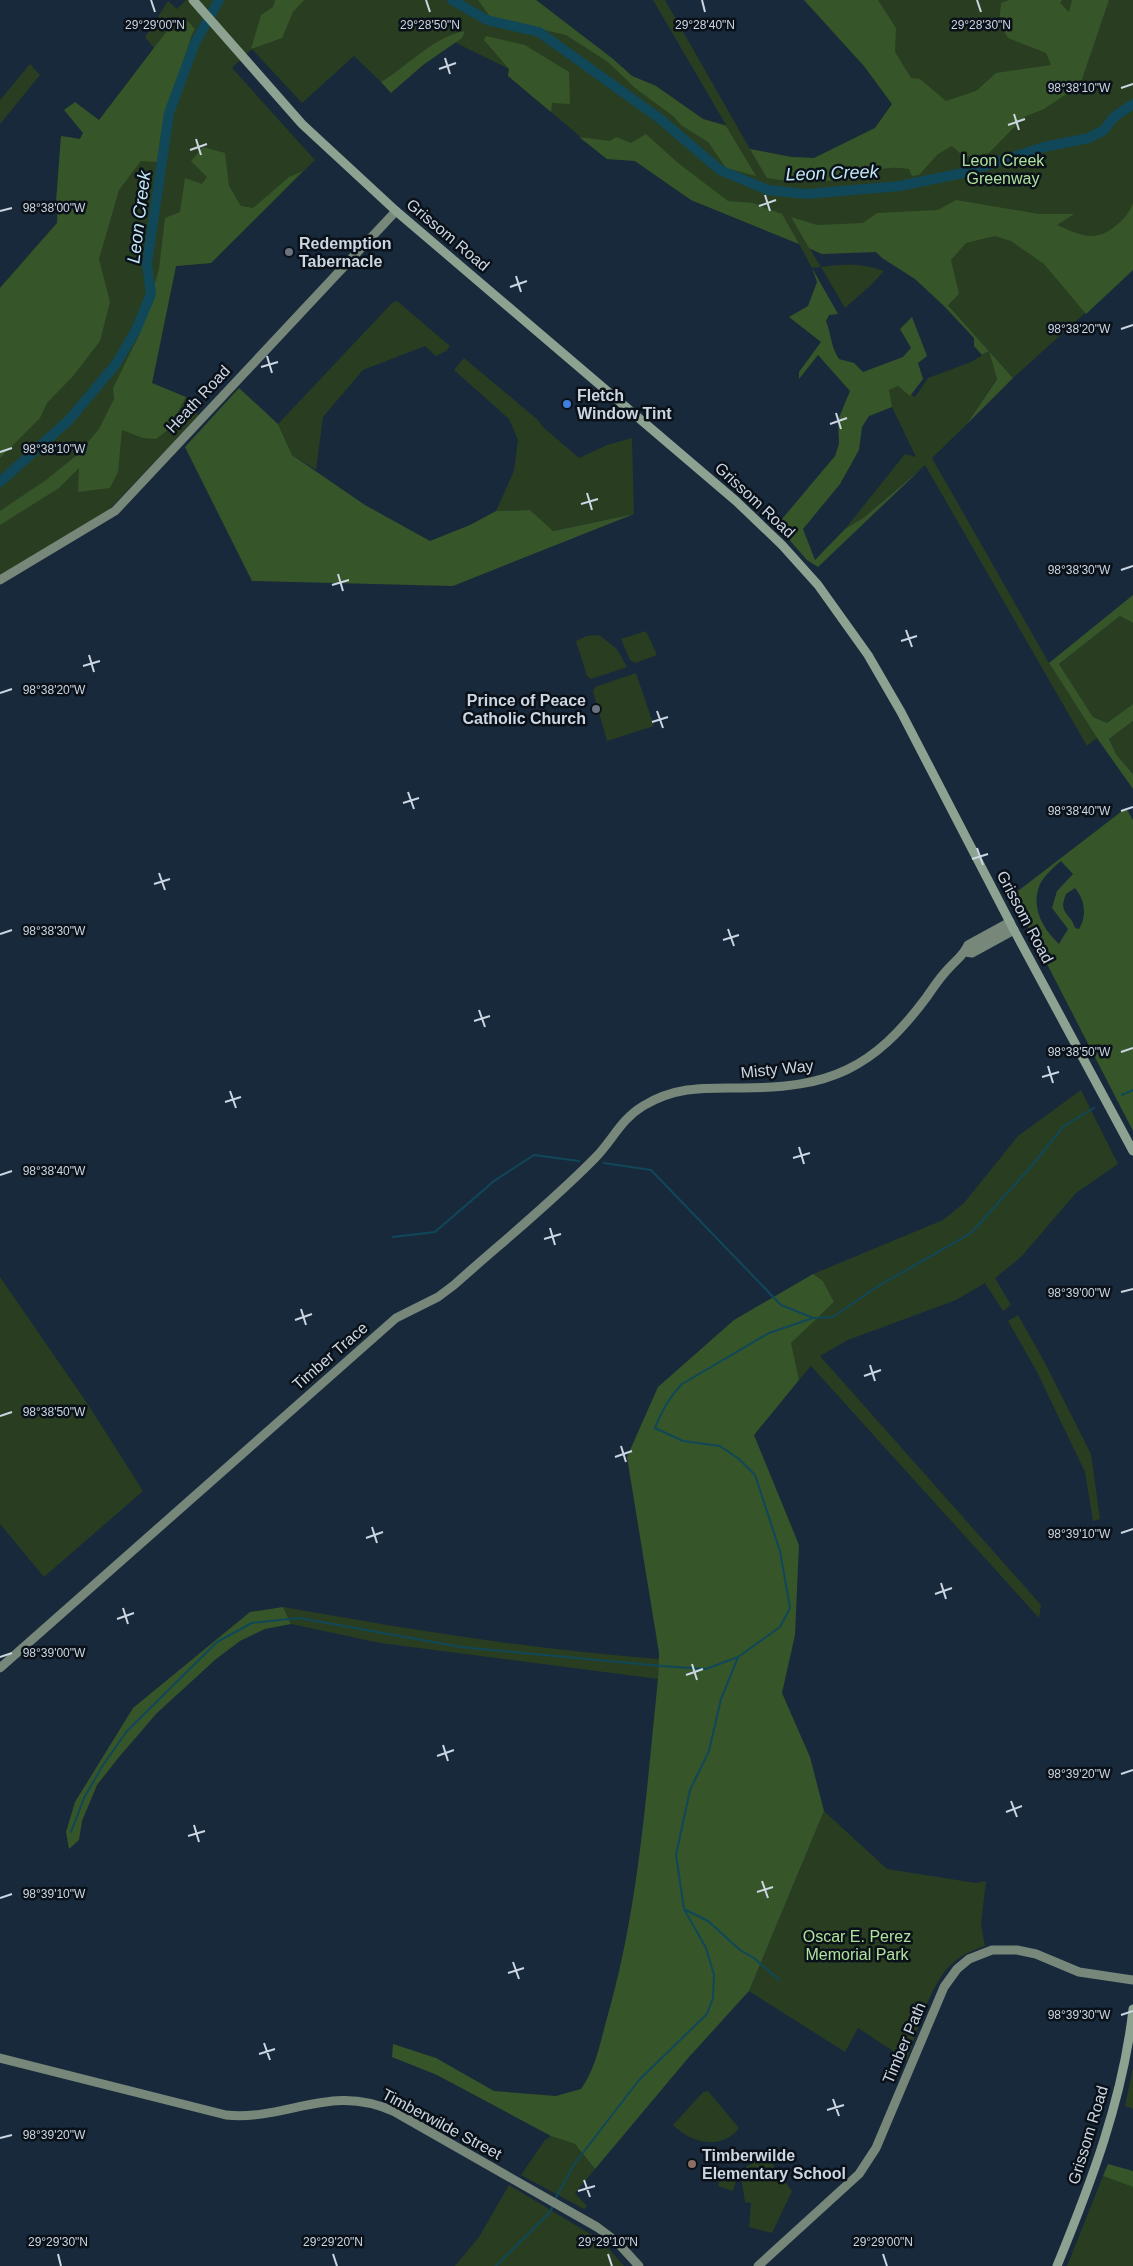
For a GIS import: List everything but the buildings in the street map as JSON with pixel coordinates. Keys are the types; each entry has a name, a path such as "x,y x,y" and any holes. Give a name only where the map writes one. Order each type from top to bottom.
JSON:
{"main road":[{"name":"Grissom Road","path":"193,0 243,59 309,130 396,211 736,501 806,572 852,631 884,682 1133,1151"},
{"name":"Grissom Road","path":"1057,2266 1095,2171 1110,2122 1127,2048 1133,2009"}],"street":[{"name":"Heath Road","path":"0,580 115,511 396,211"},
{"name":"Misty Way","path":"690,1088 787,1086 820,1080 850,1068 878,1051 902,1029 948,969 965,952 972,954 1012,926"},
{"name":"Timber Trace","path":"0,1668 396,1318 438,1297 454,1285 596,1157 626,1118 645,1105 668,1094 690,1088"},
{"name":"Timber Path","path":"758,2266 851,2182 868,2161 944,1987 963,1964 983,1952 999,1949 1017,1950 1036,1954 1079,1972 1133,1980"},
{"name":"Timberwilde Street","path":"0,2058 226,2115 257,2114 333,2100 364,2101 395,2112 610,2236 639,2266"}],"green space":[{"name":"Leon Creek Greenway","path":"186,0 536,0 613,59 632,76 656,86 703,119 726,125 653,0 665,0 750,149 791,157 814,158 875,128 892,104 864,66 804,0 1133,0 1133,270 1013,378 990,352 997,378 966,425 932,458 1049,663 1097,738 1087,746 925,465 863,518 845,529 905,454 916,457 892,407 888,390 898,386 915,397 928,378 971,362 989,351 893,242 822,254 810,249 821,267 812,268 799,244 691,200 635,161 607,159 508,76 509,69 456,43 442,39 401,70 381,82 354,56 302,103 252,49 232,68 315,160 211,263 176,266 146,413 169,429 186,397 197,409 198,416 109,510 0,576 0,288 57,223 58,204 56,203 61,136 80,139 83,133 91,131 154,48 145,37 168,1 177,9"},
{"path":"275,0 304,0 293,12 282,38 251,49 261,15 273,7"},
{"path":"478,0 536,0 613,59 632,76 656,86 703,119 726,126 756,176 726,168 708,142 681,125 673,116 635,88 608,62 566,35 491,18"},
{"path":"804,0 878,0 896,28 895,52 911,78 920,79 946,101 976,91 996,73 1051,65 1046,53 1008,38 999,23 1001,3 1009,0 1062,0 1060,3 1069,12 1072,0 1109,0 1080,85 1044,109 1024,117 989,153 964,157 952,146 938,154 919,175 912,176 909,169 890,168 880,169 862,176 854,174 850,180 794,182 767,178 750,149 791,157 814,158 875,128 892,104 864,66"},
{"path":"185,18 195,29 162,127 157,162 141,161 119,190 99,259 110,302 100,341 74,375 47,403 40,418 0,458 0,288 57,223 58,204 56,203 61,136 80,139 83,133 64,110 75,102 99,120 167,31 176,31"},
{"path":"465,31 462,38 423,65 391,93 381,82 432,45 453,34"},
{"path":"486,36 525,45 569,72 570,104 552,103 551,112 508,76 509,69 484,40"},
{"path":"30,64 40,75 0,124 0,100"},
{"path":"646,134 678,163 728,201 753,203 782,214 799,244 691,200 635,161 607,159 579,137 610,141 616,137 631,143"},
{"path":"203,147 225,153 229,186 241,206 253,208 289,177 303,171 211,263 176,266 152,383 186,397 169,429 156,439 143,438 122,430 118,472 110,488 78,492 79,468 59,488 0,525 0,511 46,480 77,455 99,429 114,399 113,388 139,335 159,269 165,218 180,212 185,178 202,184 207,177 191,161"},
{"path":"956,200 1039,214 1074,214 1057,225 1085,236 1106,233 1125,217 1133,204 1133,270 1086,314 1044,264 1011,241 995,236 966,243 951,260 959,294 948,305 989,351 982,355 974,346 974,338 915,279 882,258 876,252 822,254 809,248 791,217 817,225 863,223 877,213 938,210"},
{"path":"852,265 884,271 845,308 821,267"},
{"path":"812,268 838,314 829,315 826,321 839,359 854,363 863,372 903,357 911,348 900,329 912,317 927,356 918,363 923,379 910,396 898,386 889,390 892,407 869,416 862,427 859,450 840,484 803,529 815,560 845,529 863,518 922,468 818,567 807,560 786,536 782,519 835,456 839,444 838,420 850,391 818,355 799,379 799,372 821,342 789,317 808,306 817,282"},
{"path":"397,301 450,346 446,351 436,356 425,346 363,370 323,417 316,470 292,455 278,424 393,302"},
{"path":"989,351 1013,378 966,425 997,379"},
{"path":"464,358 538,420 543,427 579,458 607,445 632,438 634,514 552,531 530,510 496,511 514,471 518,440 509,419 454,370"},
{"path":"239,388 278,424 292,455 365,505 430,541 470,525 496,511 530,510 553,531 634,514 453,586 252,581 185,447"},
{"path":"1133,595 1133,623 1120,616 1059,664 1093,717 1107,723 1133,704 1133,721 1109,739 1116,754 1133,774 1133,789 1097,738 1049,663"},
{"path":"1120,616 1133,623 1133,704 1107,723 1093,717 1059,664"},
{"path":"646,631 657,655 635,663 630,660 621,639"},
{"path":"599,635 617,649 627,667 591,679 587,676 576,641 587,636"},
{"path":"636,673 654,726 607,741 593,691 595,687"},
{"path":"1133,721 1133,774 1116,754 1109,739"},
{"path":"1126,808 1133,820 1133,1131 1013,898 1014,894","holes":["1061,861 1073,874 1057,891 1052,908 1068,929 1059,944 1043,924 1036,901 1040,884","1075,888 1084,908 1082,924 1079,929 1075,927 1063,906 1066,894"]},
{"path":"1081,1090 1118,1164 1076,1193 1021,1257 995,1278 1011,1305 1003,1311 985,1283 956,1300 848,1340 820,1356 1041,1605 1039,1618 811,1366 799,1380 790,1343 834,1302 823,1281 813,1274 943,1220 964,1203 1018,1136"},
{"path":"813,1274 823,1281 834,1302 791,1343 799,1380 754,1435 799,1545 795,1635 782,1693 810,1757 824,1811 749,1991 689,2057 595,2169 575,2144 551,2136 437,2075 392,2057 393,2044 436,2058 494,2091 556,2096 581,2089 586,2081 600,2046 627,1935 640,1850 658,1679 659,1653 627,1457 658,1387 734,1320"},
{"path":"0,1277 89,1406 143,1491 44,1577 0,1524"},
{"path":"1018,1315 1045,1363 1091,1454 1100,1519 1093,1521 1085,1472 1036,1370 1008,1321"},
{"path":"283,1607 424,1631 518,1644 659,1659 658,1679 380,1643 291,1624"},
{"path":"283,1607 291,1624 265,1629 240,1641 216,1659 157,1713 97,1785 82,1821 79,1840 69,1849 66,1832 75,1802 133,1708 250,1612"},
{"name":"Oscar E. Perez Memorial Park","path":"824,1811 887,1869 976,1883 986,1881 981,1924 985,1946 957,1959 938,1981 920,2021 907,2060 858,2028 845,2052 749,1991"},
{"path":"1133,2067 1133,2109 1125,2106"},
{"path":"708,2091 739,2128 724,2140 706,2142 697,2140 673,2125 703,2092"},
{"path":"551,2136 575,2144 595,2169 575,2193 587,2206 584,2209 521,2175 545,2140"},
{"path":"765,2154 792,2191 772,2233 749,2227 751,2203 745,2202 740,2171"},
{"path":"1108,2164 1133,2171 1133,2187 1103,2176"},
{"path":"723,2169 738,2174 733,2191 718,2186"},
{"path":"1103,2176 1133,2187 1133,2266 1067,2266"},
{"path":"509,2185 602,2241 624,2266 455,2266 479,2237"}],"waterway":[{"name":"Leon Creek","path":"0,482 69,420 116,364 136,330 151,294 147,264 169,113 195,43 219,0"},
{"name":"Leon Creek","path":"452,0 487,20 539,32 659,118 720,170 768,190 806,194 900,186 963,173 1044,147 1089,138 1104,130 1114,117 1133,104"},
{"path":"1122,1095 1133,1090"},
{"path":"555,2199 575,2163 639,2080 707,2014 713,1998 714,1975 706,1948 684,1909 676,1855 690,1790 709,1751 721,1699 738,1657 780,1627 790,1608 780,1551 755,1475 739,1459 720,1446 683,1441 655,1428 660,1416 682,1384 769,1333 813,1318 833,1317 875,1288 971,1233 1028,1170 1064,1126 1094,1108"},
{"path":"393,1237 435,1232 494,1181 534,1155 579,1161"},
{"path":"604,1163 651,1170 781,1305 811,1317"},
{"path":"71,1832 84,1798 103,1765 127,1731 217,1642 252,1623 299,1618 461,1647 661,1666 706,1669 738,1657"},
{"path":"686,1910 708,1921 740,1950 754,1958 779,1980"},
{"path":"496,2266 550,2212 553,2206"}],"place":[{"name":"Redemption Tabernacle","path":"289,252"},
{"name":"Fletch Window Tint","path":"567,404"},
{"name":"Prince of Peace Catholic Church","path":"596,709"},
{"name":"Timberwilde Elementary School","path":"692,2164"}]}
